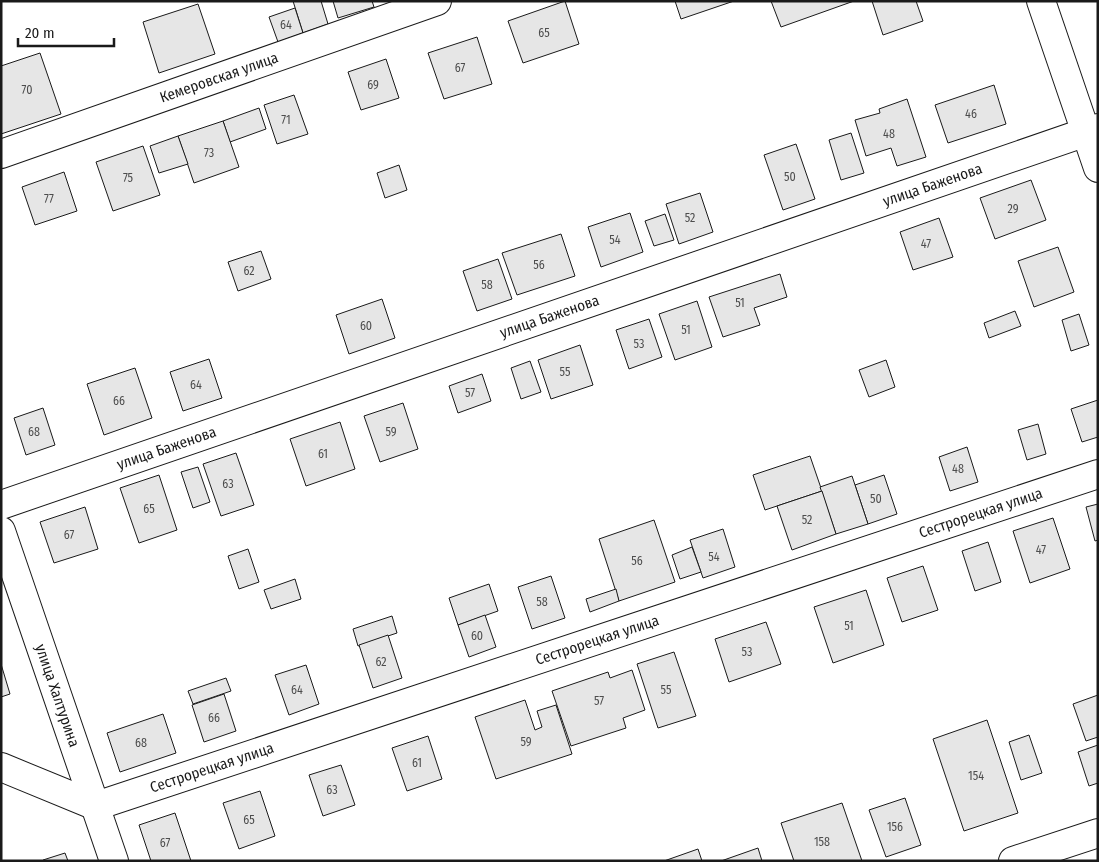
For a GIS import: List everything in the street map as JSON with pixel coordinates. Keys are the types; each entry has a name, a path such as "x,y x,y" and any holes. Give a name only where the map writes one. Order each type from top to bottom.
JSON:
{"street":[{"name":"Кемеровская улица","path":"1,154 437,1"},
{"path":"1041,1 1092,130 1098,168"},
{"name":"улица Баженова","path":"1,505 1092,130"},
{"name":"Сестрорецкая улица","path":"96,806 1098,474"},
{"name":"улица Халтурина","path":"1,531 114,861"},
{"path":"1,767 96,806"},
{"path":"1013,861 1098,833"}],"building":[{"path":"293,1 321,1 328,24 303,33"},
{"path":"333,1 372,1 374,7 338,18"},
{"path":"565,1 579,44 523,63 508,21"},
{"path":"675,1 734,1 681,19"},
{"path":"771,1 854,1 781,27"},
{"path":"872,1 916,1 923,21 883,35"},
{"path":"198,4 215,54 159,73 143,22"},
{"path":"295,8 303,33 278,42 269,17"},
{"path":"477,37 492,84 444,99 428,53"},
{"path":"40,53 61,114 1,134 1,66"},
{"path":"386,59 399,98 361,110 348,72"},
{"path":"994,85 1006,124 948,143 935,105"},
{"path":"294,95 308,134 277,144 264,105"},
{"path":"907,99 926,157 897,166 891,148 866,156 855,120 880,113 879,109"},
{"path":"259,108 266,129 230,142 223,121"},
{"path":"223,121 239,167 194,183 178,136"},
{"path":"851,133 864,173 841,180 829,140"},
{"path":"178,136 188,164 159,173 150,146"},
{"path":"796,144 815,199 783,210 764,155"},
{"path":"143,146 160,195 113,211 96,162"},
{"path":"399,165 407,190 385,198 377,173"},
{"path":"64,172 77,211 35,225 22,187"},
{"path":"1031,180 1046,220 995,239 980,198"},
{"path":"700,193 713,232 679,244 666,204"},
{"path":"630,213 643,252 601,267 588,227"},
{"path":"665,214 674,240 654,246 645,221"},
{"path":"939,218 953,257 913,270 900,232"},
{"path":"561,234 575,276 517,295 502,253"},
{"path":"1058,247 1074,292 1034,307 1018,261"},
{"path":"261,251 271,279 238,291 228,262"},
{"path":"498,259 512,299 477,311 463,271"},
{"path":"780,274 787,297 754,308 760,325 723,337 709,297"},
{"path":"382,299 395,338 349,354 336,315"},
{"path":"697,301 712,347 675,360 659,314"},
{"path":"1015,311 1021,326 989,338 984,323"},
{"path":"1079,314 1089,345 1071,351 1062,320"},
{"path":"649,319 662,357 629,369 616,330"},
{"path":"580,345 593,385 551,399 538,360"},
{"path":"209,359 222,398 183,411 170,372"},
{"path":"886,360 895,387 869,397 859,370"},
{"path":"530,361 541,392 521,399 511,368"},
{"path":"135,368 152,418 104,435 87,384"},
{"path":"482,374 491,401 458,413 449,386"},
{"path":"1098,400 1098,437 1082,442 1071,409"},
{"path":"403,403 418,449 380,462 364,416"},
{"path":"43,408 55,445 26,455 14,418"},
{"path":"340,422 355,469 306,486 290,439"},
{"path":"1038,424 1046,454 1027,460 1018,430"},
{"path":"967,447 978,482 950,491 939,457"},
{"path":"236,453 254,505 221,516 203,464"},
{"path":"810,456 822,491 765,510 753,475"},
{"path":"198,467 210,502 193,508 181,472"},
{"path":"159,475 177,530 139,543 120,488"},
{"path":"884,475 897,514 868,524 855,485"},
{"path":"852,476 868,524 836,534 820,487"},
{"path":"822,491 836,534 792,550 777,506"},
{"path":"1098,504 1098,540 1095,541 1086,507"},
{"path":"85,507 98,549 54,563 40,522"},
{"path":"1053,518 1070,569 1030,583 1013,531"},
{"path":"654,520 675,582 619,601 599,539"},
{"path":"723,529 735,567 703,578 690,540"},
{"path":"988,542 1001,582 975,591 962,551"},
{"path":"692,547 701,572 680,579 672,555"},
{"path":"248,549 259,582 239,589 228,556"},
{"path":"923,566 938,610 902,622 887,578"},
{"path":"551,576 565,618 532,629 518,587"},
{"path":"295,579 301,599 271,609 264,590"},
{"path":"489,584 498,611 458,625 449,598"},
{"path":"616,589 619,601 590,612 586,599"},
{"path":"866,590 884,645 833,663 814,607"},
{"path":"485,615 496,647 469,657 458,625"},
{"path":"392,616 397,633 358,646 353,629"},
{"path":"766,622 781,664 729,682 715,639"},
{"path":"388,635 402,678 373,688 359,645"},
{"path":"674,652 696,716 658,728 637,664"},
{"path":"1,664 10,694 1,697"},
{"path":"306,665 319,704 289,715 275,675"},
{"path":"632,670 645,710 623,718 626,728 571,746 552,691 608,672 610,678"},
{"path":"226,678 231,691 193,704 188,691"},
{"path":"224,694 236,731 204,742 192,705"},
{"path":"1098,695 1098,737 1086,741 1073,704"},
{"path":"525,700 535,730 542,727 537,711 556,705 572,754 496,779 475,717"},
{"path":"163,714 176,753 120,772 107,733"},
{"path":"987,720 1018,813 964,831 933,739"},
{"path":"1029,735 1042,773 1021,780 1009,742"},
{"path":"428,736 442,779 407,791 392,748"},
{"path":"1098,745 1098,783 1089,786 1078,752"},
{"path":"341,765 355,805 323,816 309,775"},
{"path":"260,791 275,836 239,849 223,803"},
{"path":"905,798 921,845 886,857 869,810"},
{"path":"842,803 862,861 794,861 781,823"},
{"path":"175,813 191,861 151,861 139,825"},
{"path":"758,848 762,861 721,861"},
{"path":"698,849 702,861 664,861"},
{"path":"65,853 68,861 43,861 43,860"}]}
